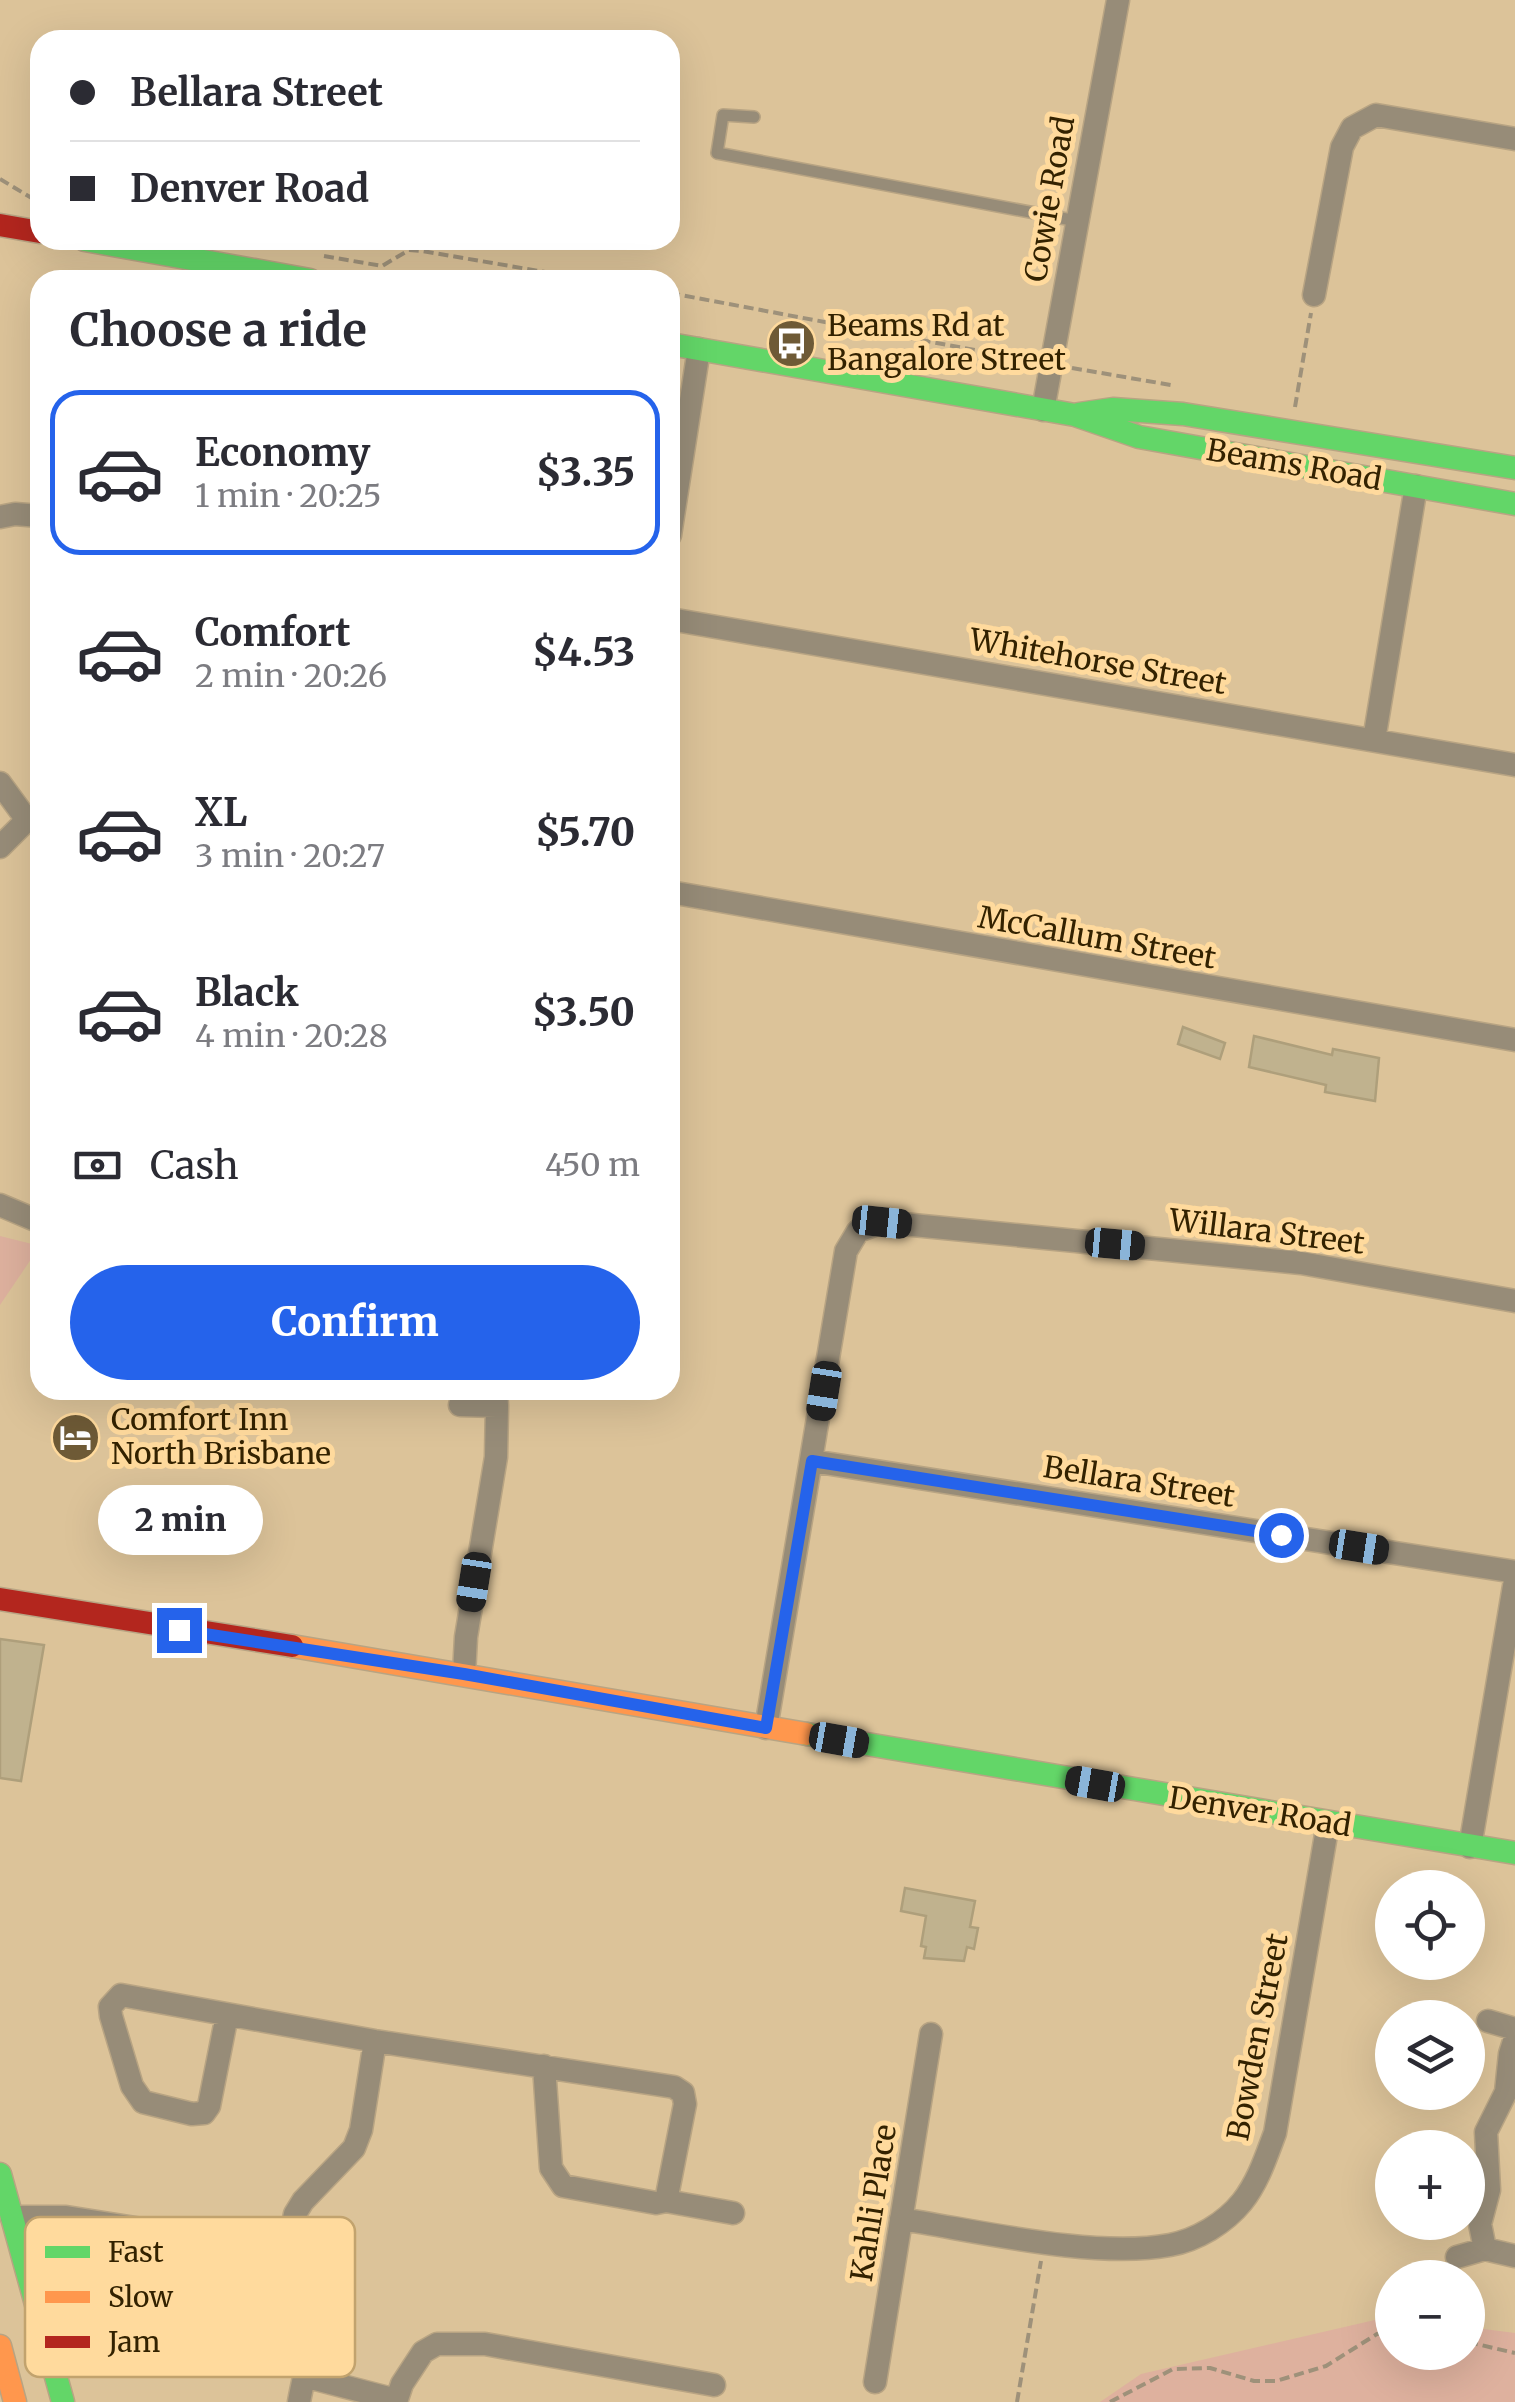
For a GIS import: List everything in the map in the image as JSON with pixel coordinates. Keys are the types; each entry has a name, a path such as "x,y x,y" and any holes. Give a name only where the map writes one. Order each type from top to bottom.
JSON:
{"main road":[{"path":"0,225 30,230"},
{"path":"141,250 254,270"},
{"name":"Beams Road","path":"680,346 1075,415 1140,438 1515,504"},
{"name":"Beams Road","path":"1075,415 1113,410 1183,414 1515,468"},
{"name":"Denver Road","path":"0,1599 464,1674 1515,1854"},
{"path":"0,2174 25,2264"},
{"path":"0,2346 15,2402"},
{"path":"56,2377 63,2402"}],"street":[{"name":"Cowie Road","path":"1043,410 1118,0"},
{"path":"1314,295 1342,146 1352,128 1376,115 1515,139"},
{"path":"680,471 699,349"},
{"path":"1374,740 1416,486"},
{"path":"0,517 30,516"},
{"name":"Whitehorse Street","path":"680,620 1515,765"},
{"path":"0,783 30,813"},
{"path":"0,847 30,821"},
{"name":"McCallum Street","path":"680,894 1515,1040"},
{"path":"0,1205 30,1218"},
{"name":"Willara Street","path":"766,1728 846,1251 858,1232 882,1222 1301,1263 1515,1301"},
{"path":"460,1404 484,1400"},
{"path":"464,1674 466,1637 496,1457 496,1400"},
{"name":"Bellara Street","path":"812,1461 1515,1572"},
{"path":"1470,1847 1515,1580"},
{"name":"Bowden Street","path":"902,2219 1045,2242 1130,2249 1174,2244 1215,2227 1241,2204 1257,2180 1275,2133 1328,1823"},
{"path":"227,2015 209,2106 204,2113 143,2102 132,2086 111,2016 114,2001 121,1995 375,2041 674,2087 682,2093 685,2104 666,2201"},
{"path":"1488,2021 1515,2030"},
{"name":"Kahli Place","path":"875,2382 931,2034"},
{"path":"1485,2249 1480,2224 1490,2190 1486,2132 1506,2092 1515,2038"},
{"path":"294,2217 303,2200 354,2148 361,2130 375,2041"},
{"path":"544,2066 550,2168 563,2186 733,2213"},
{"path":"12,2217 66,2217"},
{"path":"1457,2257 1485,2249 1515,2256"},
{"path":"308,2377 396,2401 423,2352 437,2344 502,2346 714,2385"},
{"path":"299,2402 304,2377"}],"lane":[{"path":"754,118 723,115 717,152 1077,221"}],"path":[{"path":"0,178 30,197"},
{"path":"326,256 382,266 409,250"},
{"path":"422,250 535,270"},
{"path":"1295,407 1314,295"},
{"path":"680,296 1178,386"},
{"path":"1016,2402 1045,2242"},
{"path":"1110,2402 1173,2370 1210,2368 1254,2381 1276,2381 1326,2366 1375,2335"},
{"path":"1485,2346 1515,2353"}],"shaded area":[{"path":"0,1236 30,1244 30,1261 0,1305"},
{"path":"1375,2320 1375,2370 1485,2370 1485,2329 1515,2333 1515,2402 1100,2402 1141,2374"}],"building":[{"path":"1183,1027 1225,1043 1220,1059 1178,1044"},
{"path":"1254,1036 1332,1055 1333,1049 1379,1058 1375,1101 1325,1092 1326,1085 1249,1067"},
{"path":"0,1639 44,1645 21,1781 0,1778"},
{"path":"905,1888 975,1901 970,1927 978,1928 974,1949 967,1947 964,1961 924,1958 926,1947 921,1946 926,1916 901,1911"}],"traffic: fast":[{"path":"141,250 254,270"},
{"path":"680,346 1075,415 1139,437 1515,504"},
{"path":"1079,414 1113,409 1183,414 1515,468"},
{"path":"807,1734 1515,1853"},
{"path":"0,2174 25,2264"},
{"path":"56,2377 63,2402"}],"traffic: slow":[{"path":"292,1646 807,1734"},
{"path":"0,2346 15,2402"}],"traffic: jam":[{"path":"0,225 30,230"},
{"path":"0,1599 292,1646"}],"place":[{"name":"Beams Rd at Bangalore Street","path":"792,343"},
{"name":"Comfort Inn North Brisbane","path":"76,1437"}],"route":[{"path":"179,1630 464,1674 766,1728 812,1461 1281,1535"}]}
